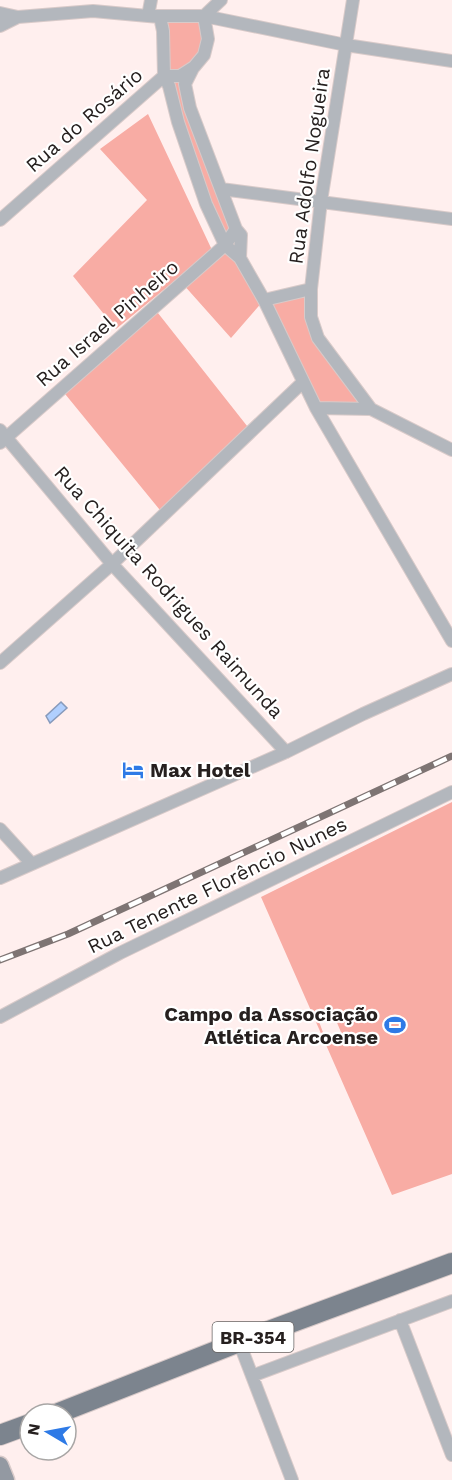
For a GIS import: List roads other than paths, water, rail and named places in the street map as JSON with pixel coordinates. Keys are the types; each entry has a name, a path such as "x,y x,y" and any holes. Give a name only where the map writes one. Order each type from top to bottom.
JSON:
{"main road":[{"name":"BR-354","path":"78,1405 239,1342 452,1263"},
{"path":"0,1435 18,1428"},
{"path":"0,1465 6,1480"}],"street":[{"path":"148,16 151,0"},
{"path":"204,16 221,0"},
{"name":"Rua Adolfo Nogueira","path":"264,300 311,289 321,201 353,0"},
{"path":"0,13 18,17 93,11 160,17 166,81 206,204 225,245 240,258 264,300 316,408 452,641"},
{"path":"148,16 204,16 346,45 452,62"},
{"path":"204,16 208,39 204,55 185,84 190,108 236,229 241,235 240,258"},
{"path":"0,26 18,17"},
{"name":"Rua do Rosário","path":"0,220 166,81 194,67"},
{"path":"221,189 452,219"},
{"name":"Rua Israel Pinheiro","path":"2,436 225,245 236,229"},
{"path":"311,289 310,317 318,338 371,409 452,450"},
{"path":"0,663 112,564 303,382"},
{"path":"316,408 371,409"},
{"name":"Rua Chiquita Rodrigues Raimunda","path":"2,436 112,564 286,752"},
{"path":"0,878 286,752 363,714 452,675"},
{"name":"Rua Tenente Florêncio Nunes","path":"0,1017 120,953 452,792"},
{"path":"0,829 31,863"},
{"path":"252,1376 452,1301"},
{"path":"400,1320 452,1455"},
{"path":"239,1342 292,1480"}],"water":[{"path":"61,702 67,708 50,723 46,716"}],"railway":[{"path":"0,960 68,934 452,756"}],"place":[{"name":"Max Hotel","path":"133,770"},
{"name":"Campo da Associação Atlética Arcoense","path":"395,1025"}]}
